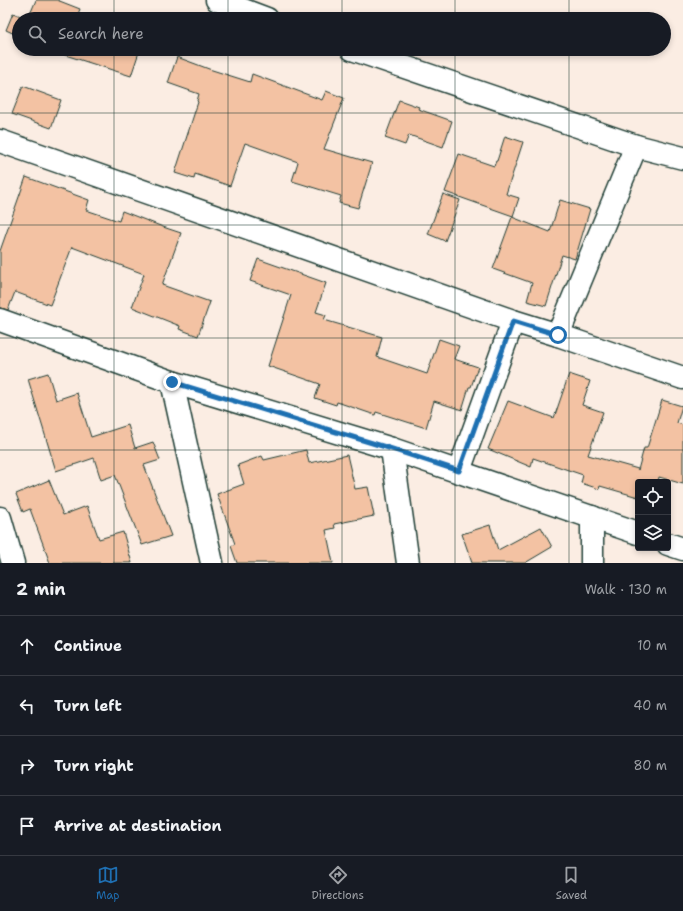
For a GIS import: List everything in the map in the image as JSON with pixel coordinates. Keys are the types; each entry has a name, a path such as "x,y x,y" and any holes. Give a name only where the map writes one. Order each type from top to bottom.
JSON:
{"street":[{"path":"217,0 249,12"},
{"path":"372,56 636,146 683,158"},
{"path":"0,141 513,321 683,378"},
{"path":"558,335 636,146"},
{"path":"0,320 172,382 392,449 635,532"},
{"path":"459,471 513,321"},
{"path":"172,382 212,563"},
{"path":"392,449 408,563"},
{"path":"592,517 592,563"},
{"path":"0,518 13,563"},
{"path":"671,545 683,549"}],"building":[{"path":"36,0 57,0 80,9 79,12 31,12"},
{"path":"12,15 12,33 6,30"},
{"path":"68,56 138,56 131,76"},
{"path":"177,57 250,82 252,74 322,100 326,91 344,98 324,149 372,163 358,208 339,203 341,196 292,181 298,162 245,143 230,186 195,174 194,179 175,173 198,102 199,94 168,83"},
{"path":"23,86 61,100 51,128 12,114"},
{"path":"399,100 419,107 418,109 452,121 443,147 409,135 405,145 385,138"},
{"path":"505,136 523,142 506,194 519,198 513,216 445,192 459,154 494,166"},
{"path":"26,177 89,200 86,210 119,221 122,211 181,233 162,285 210,302 198,336 179,329 180,326 132,307 144,274 72,247 50,305 15,292 8,310 0,308 0,251"},
{"path":"443,194 460,200 445,241 428,234"},
{"path":"560,200 590,209 575,259 562,255 546,306 527,301 532,283 493,269 512,217 550,232"},
{"path":"258,259 326,283 316,312 326,315 324,320 382,337 377,357 427,374 439,339 459,346 454,359 478,367 471,387 469,387 462,410 434,401 426,428 376,412 375,415 337,402 336,405 315,398 320,384 268,366 291,295 250,281"},
{"path":"48,373 56,400 77,393 91,437 128,425 135,448 153,442 160,460 144,465 171,536 142,545 115,475 101,480 94,458 56,471 28,379"},
{"path":"569,374 590,381 582,405 603,412 588,455 638,470 644,448 647,448 662,400 682,406 677,423 683,425 683,484 671,480 671,479 659,477 659,479 635,479 635,496 600,486 599,489 581,483 583,475 533,458 531,467 488,449 508,401 554,418"},
{"path":"306,450 309,463 347,455 355,489 368,487 374,516 334,524 335,528 326,530 333,563 237,563 231,546 235,544 217,494 244,484 238,465 262,456 264,460"},
{"path":"49,480 63,515 87,506 99,539 123,532 132,563 50,563 30,509 23,512 16,494"},
{"path":"490,525 498,550 541,527 552,547 525,563 472,563 462,534"}],"route":[{"path":"172,382 459,471 513,321 558,335"}]}
